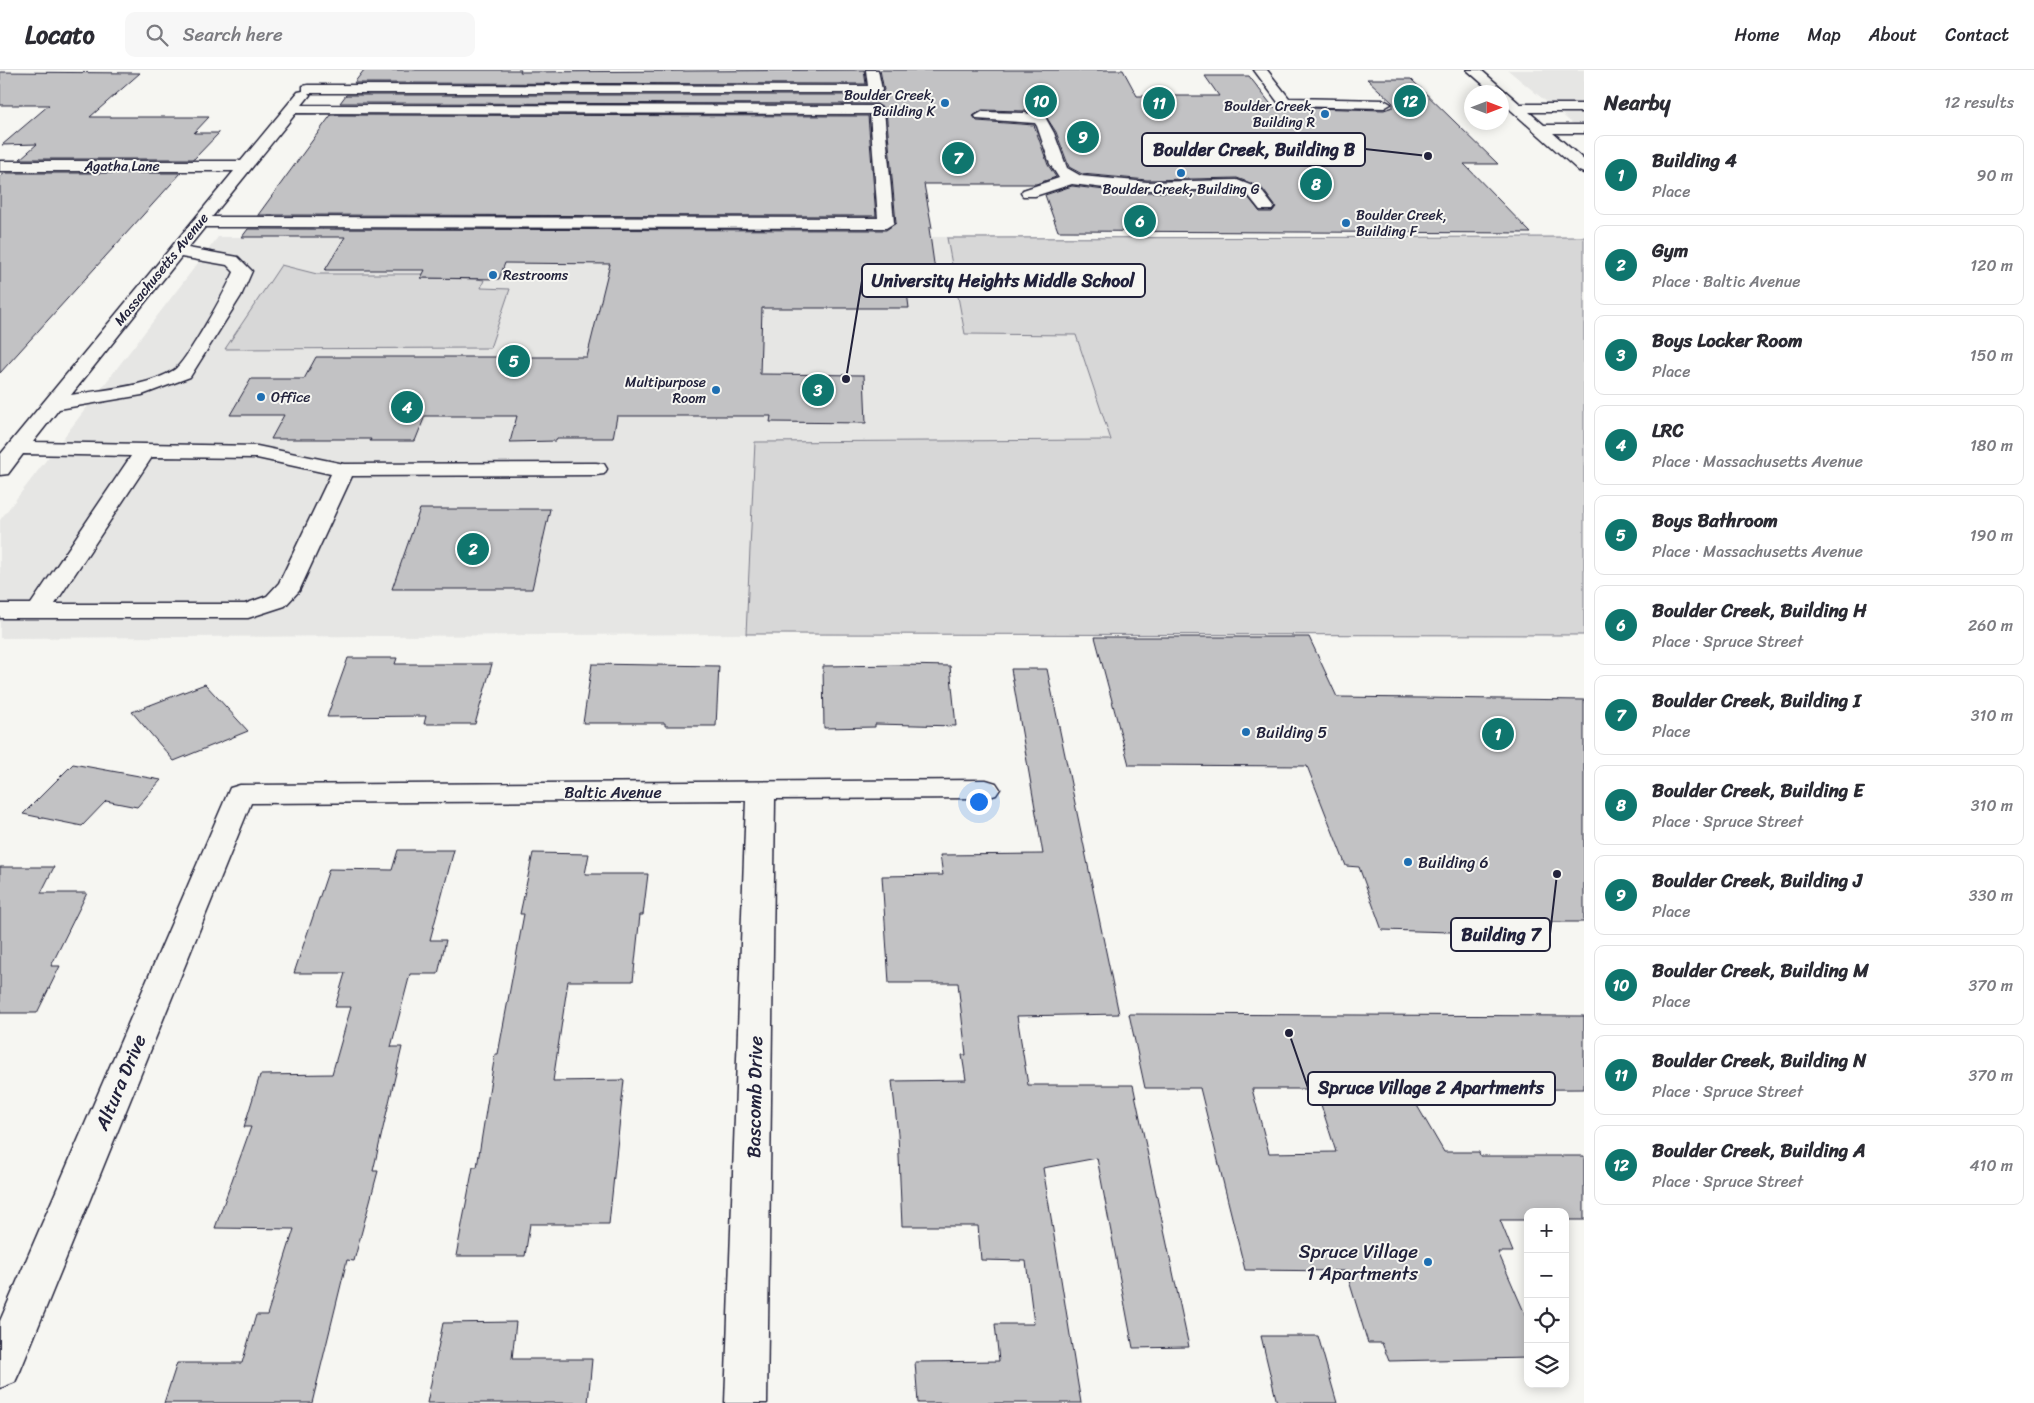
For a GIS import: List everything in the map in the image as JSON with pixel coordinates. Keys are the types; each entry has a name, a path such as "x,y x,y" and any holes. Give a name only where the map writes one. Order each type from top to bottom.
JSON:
{"street":[{"name":"Massachusetts Avenue","path":"0,469 324,70"},
{"path":"308,89 875,90 872,70"},
{"path":"1260,70 1282,100 1290,103 1384,104"},
{"path":"1473,70 1490,85"},
{"path":"1271,86 1291,86"},
{"path":"1509,102 1584,168"},
{"path":"1516,108 1584,108"},
{"path":"199,222 886,223 877,110 291,109"},
{"path":"982,116 1025,117 1040,120 1046,127 1059,167 1066,176 1097,185 1242,186 1260,195 1266,207"},
{"path":"1540,129 1584,129"},
{"name":"Agatha Lane","path":"0,166 245,166"},
{"path":"1029,193 1074,178"},
{"path":"52,404 142,389 183,373 232,296 243,271 232,261 176,251"},
{"path":"17,448 257,452 344,470 596,469"},
{"path":"38,611 146,450"},
{"path":"0,611 248,611 276,601 290,586 344,470"},
{"name":"Baltic Avenue","path":"240,794 986,789"},
{"name":"Bascomb Drive","path":"746,1403 761,792"},
{"name":"Altura Drive","path":"0,1369 240,794"}],"shaded area":[{"path":"1508,70 1584,70 1584,133"},
{"path":"218,237 1584,237 1584,635 746,634 0,638 0,520"},
{"path":"1584,237 1584,635 746,634 755,442 1111,440 1076,335 965,334 947,238"},
{"path":"281,265 317,274 423,274 421,278 476,279 484,280 481,288 510,289 490,348 225,349"}],"building":[{"path":"364,70 521,70 520,72 864,70 866,84 354,83"},
{"path":"880,70 1123,70 1137,96 1219,96 1205,76 1249,76 1273,107 1384,110 1393,107 1393,103 1367,79 1411,79 1498,164 1464,164 1531,233 1058,231 1045,195 1072,186 1121,192 1237,192 1248,197 1260,212 1272,212 1276,207 1261,187 1237,178 1147,180 1082,174 1069,167 1056,132 1045,115 1025,111 982,110 973,116 977,121 1034,125 1048,165 1056,177 1036,184 924,184 932,228 929,228 936,278 905,277 909,308 762,308 760,374 864,375 866,423 770,422 771,416 617,416 613,438 557,438 556,441 510,442 517,416 425,416 415,441 370,441 371,439 271,439 284,415 230,415 251,379 304,379 316,357 587,357 610,264 505,263 499,279 421,278 425,270 325,270 345,237 242,237 248,229 886,230 896,223 886,110 877,104 340,103 346,95 880,95 884,90"},
{"path":"0,72 140,73 90,117 209,117 194,133 219,133 194,159 20,159 37,144 2,145 49,105 0,105"},
{"path":"331,115 868,116 876,216 258,215"},
{"path":"5,173 181,173 0,373 0,177"},
{"path":"420,509 550,509 532,589 392,589"},
{"path":"1095,637 1309,637 1337,697 1584,700 1584,922 1514,922 1520,934 1382,930 1359,867 1346,866 1307,766 1129,765"},
{"path":"348,658 397,658 395,664 492,664 475,724 424,724 426,716 327,717"},
{"path":"592,664 719,666 716,726 665,726 665,723 583,723"},
{"path":"823,666 950,666 956,726 875,724 875,727 824,728"},
{"path":"1011,669 1047,669 1119,1014 1017,1016 1028,1085 1133,1085 1189,1347 1133,1348 1097,1158 1043,1168 1081,1403 918,1403 915,1362 999,1361 995,1324 1034,1324 1026,1261 981,1260 978,1226 902,1226 898,1134 892,1081 966,1080 962,1055 966,1055 958,983 889,983 882,876 943,875 940,855 1043,854"},
{"path":"205,684 248,731 174,761 132,712"},
{"path":"73,764 161,780 137,807 106,801 82,826 23,814"},
{"path":"398,850 454,850 430,940 446,940 438,974 410,974 391,1047 402,1047 373,1171 378,1171 354,1261 347,1260 312,1403 164,1403 177,1363 242,1363 256,1315 267,1315 294,1229 215,1228 251,1127 244,1127 260,1075 332,1074 351,1007 335,1007 345,973 294,973 329,869 392,870"},
{"path":"533,853 589,854 585,874 648,874 643,915 640,915 633,981 568,981 553,1081 624,1080 609,1224 530,1224 525,1256 456,1256 473,1167 477,1167 495,1054 498,1054 524,914 520,914"},
{"path":"0,867 54,867 41,893 87,893 51,966 60,966 37,1013 0,1013"},
{"path":"1129,1014 1584,1016 1584,1089 1408,1090 1444,1152 1479,1152 1480,1156 1584,1156 1584,1220 1569,1220 1569,1208 1524,1208 1524,1220 1500,1220 1513,1252 1498,1252 1524,1312 1524,1358 1389,1361 1382,1343 1368,1343 1346,1271 1245,1270 1200,1088 1145,1088","holes":["1252,1089 1316,1089 1336,1152 1269,1153"]},
{"path":"516,1322 512,1359 592,1359 588,1403 427,1403 443,1323"},
{"path":"1261,1336 1318,1336 1337,1403 1277,1403"}],"place":[{"name":"Boulder Creek, Building M","path":"1041,101"},
{"name":"Boulder Creek, Building A","path":"1410,101"},
{"name":"Boulder Creek, Building K","path":"945,103"},
{"name":"Boulder Creek, Building N","path":"1159,103"},
{"name":"Boulder Creek, Building R","path":"1325,114"},
{"name":"Boulder Creek, Building J","path":"1083,137"},
{"name":"Boulder Creek, Building B","path":"1428,156"},
{"name":"Boulder Creek, Building I","path":"958,158"},
{"name":"Boulder Creek, Building G","path":"1181,173"},
{"name":"Boulder Creek, Building E","path":"1316,184"},
{"name":"Boulder Creek, Building H","path":"1140,221"},
{"name":"Boulder Creek, Building F","path":"1346,223"},
{"name":"Restrooms","path":"493,275"},
{"name":"Boys Bathroom","path":"514,361"},
{"name":"University Heights Middle School","path":"846,379"},
{"name":"Multipurpose Room","path":"716,390"},
{"name":"Boys Locker Room","path":"818,390"},
{"name":"Office","path":"261,397"},
{"name":"LRC","path":"407,407"},
{"name":"Gym","path":"473,549"},
{"name":"Building 5","path":"1246,732"},
{"name":"Building 4","path":"1498,734"},
{"name":"Building 6","path":"1408,862"},
{"name":"Building 7","path":"1557,874"},
{"name":"Spruce Village 2 Apartments","path":"1289,1033"},
{"name":"Spruce Village 1 Apartments","path":"1428,1262"}]}
